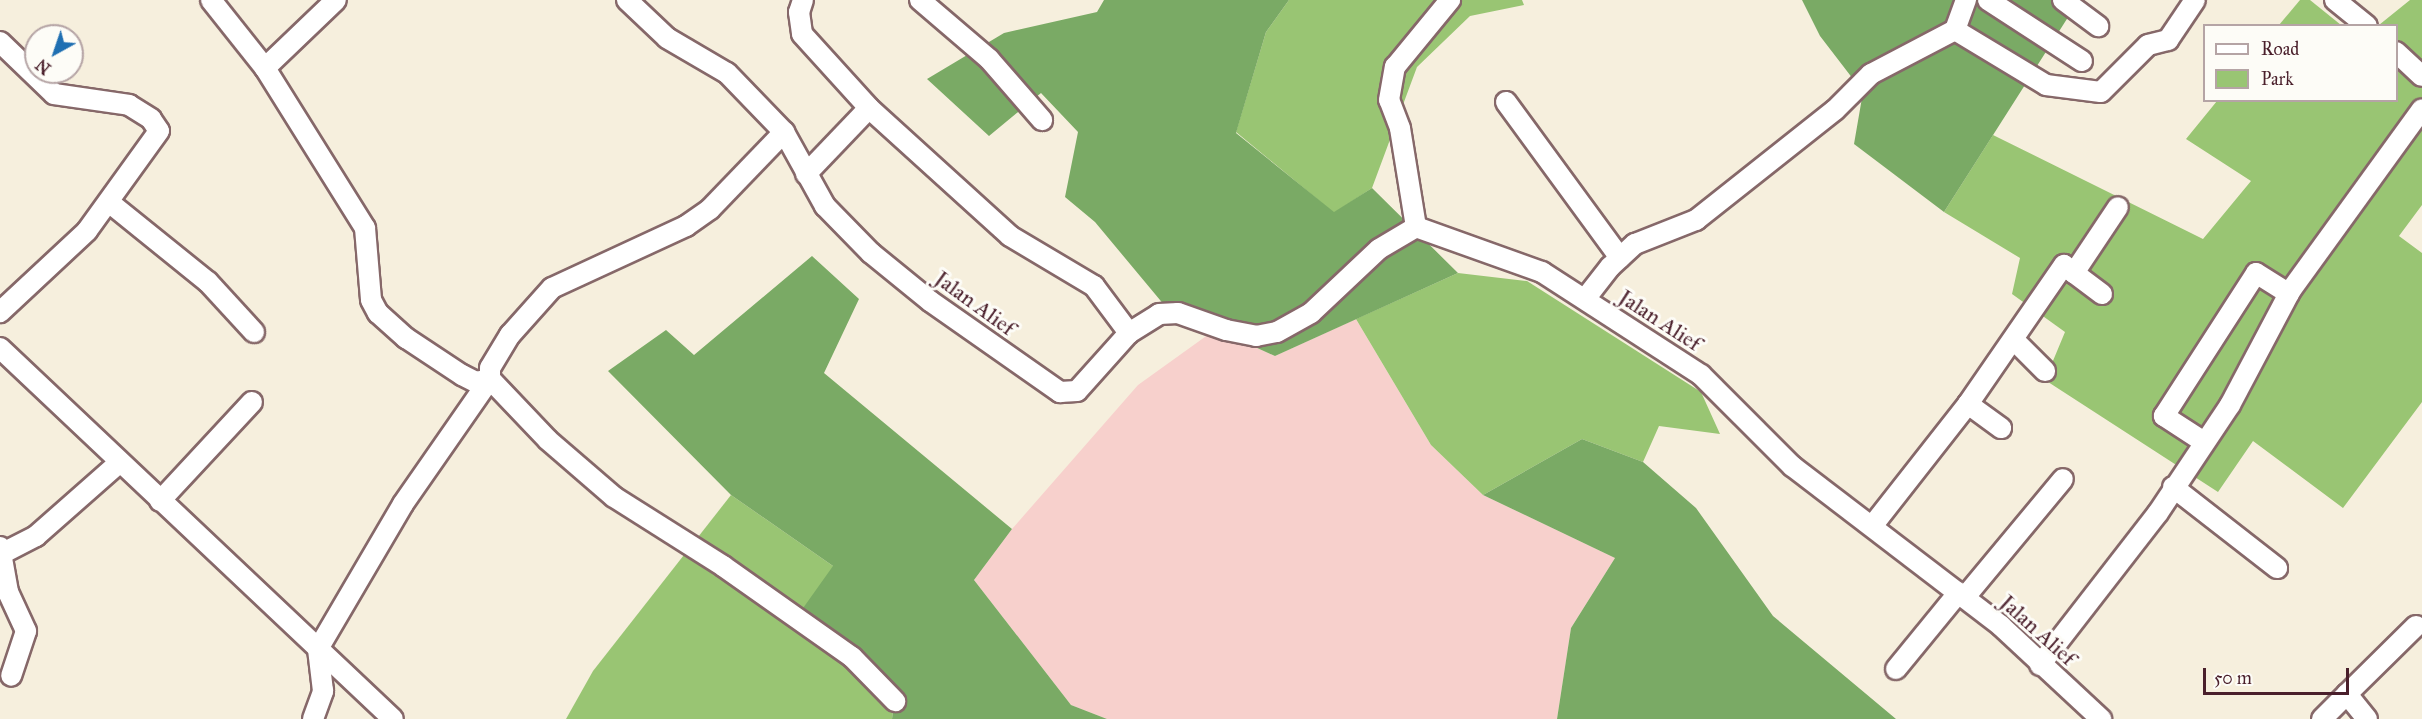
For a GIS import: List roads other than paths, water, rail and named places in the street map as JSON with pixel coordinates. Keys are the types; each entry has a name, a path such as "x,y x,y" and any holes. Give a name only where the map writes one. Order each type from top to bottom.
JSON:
{"street":[{"path":"211,0 265,69 365,228 371,300 378,313 406,338 462,375 476,382 490,379"},
{"path":"265,69 336,0"},
{"path":"627,0 667,38 727,73 784,132 806,174 869,108"},
{"path":"803,0 799,12 802,34 869,108 1010,236 1094,286 1129,333"},
{"path":"920,0 989,59 1042,120"},
{"path":"1416,227 1400,128 1389,100 1395,68 1450,0"},
{"path":"1584,299 1635,244 1696,220 1835,110 1871,74 1955,30 1966,0"},
{"path":"1988,0 2082,61"},
{"path":"2063,0 2098,26"},
{"path":"1955,30 2046,85 2101,92 2148,45 2168,40 2194,0"},
{"path":"2335,0 2365,24"},
{"path":"0,42 46,88 60,98 129,105 158,125 155,138 110,203 57,262 0,312"},
{"path":"2398,53 2422,76"},
{"path":"1506,102 1620,258"},
{"path":"2040,665 2158,513 2173,487 2230,405 2289,294 2422,110"},
{"path":"313,719 323,691 318,649 403,504 490,379 490,368 510,335 552,288 686,226 726,196 748,167 784,132"},
{"name":"Jalan Alief","path":"806,174 825,206 871,253 930,301 1060,392 1077,391 1087,383 1129,333 1168,312 1256,336 1277,332 1311,313 1379,249 1416,227 1542,272 1701,375 1792,466 1962,594 2101,719"},
{"path":"110,203 208,282 254,332"},
{"path":"2074,273 2118,207"},
{"path":"1873,525 1968,404 2064,265 2102,294"},
{"path":"2204,442 2164,416 2256,273 2289,294"},
{"path":"2014,340 2045,371"},
{"path":"0,348 393,719"},
{"path":"490,379 594,481 852,657 895,701"},
{"path":"160,501 252,402"},
{"path":"1968,404 2001,428"},
{"path":"10,676 26,631 9,592 2,550 36,536 120,462"},
{"path":"1896,669 2063,478"},
{"path":"2173,487 2277,567"},
{"path":"2322,719 2416,626"},
{"path":"2347,694 2367,719"}]}
